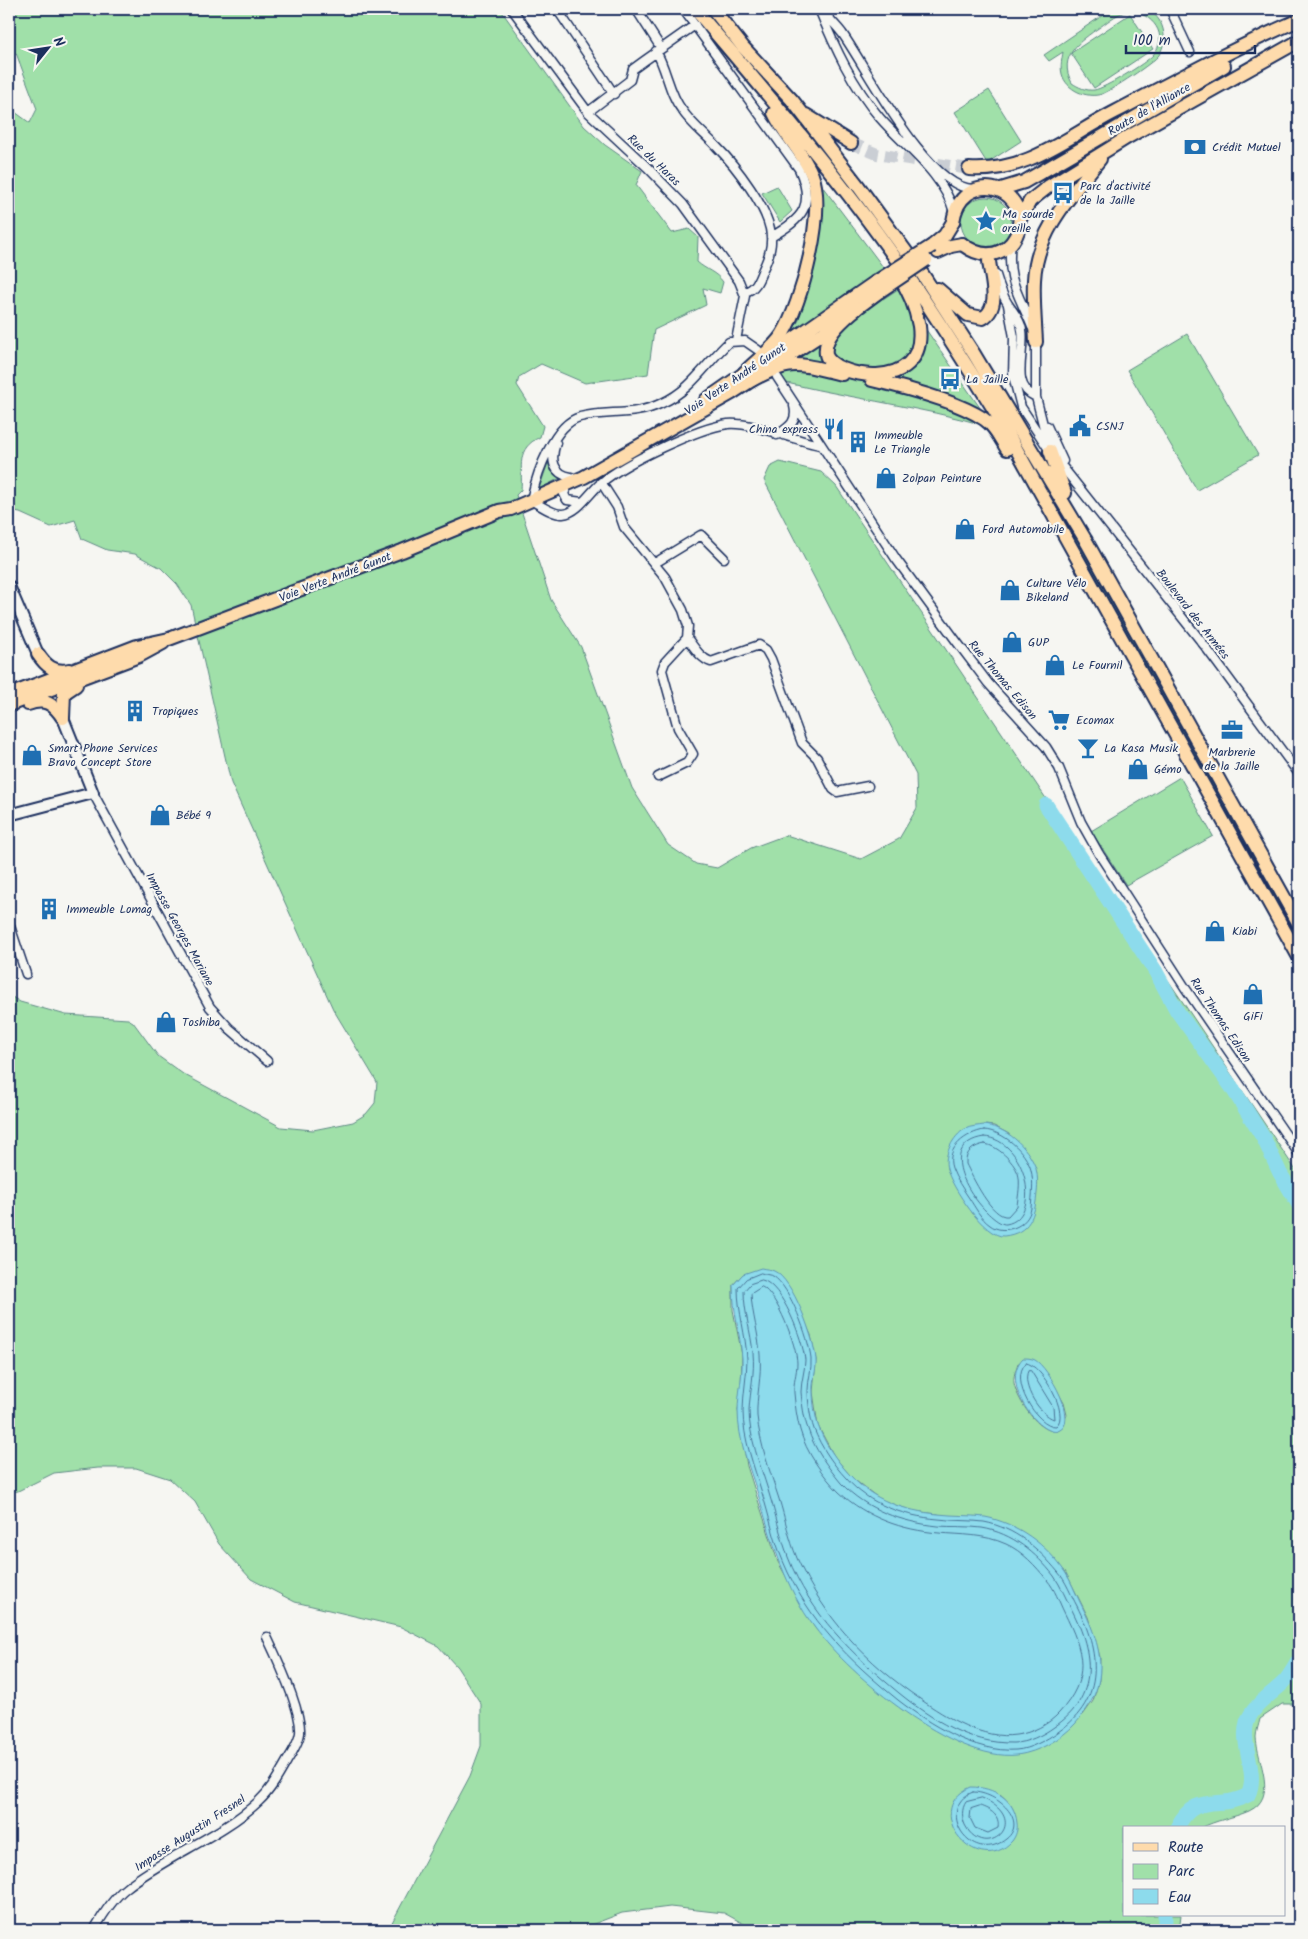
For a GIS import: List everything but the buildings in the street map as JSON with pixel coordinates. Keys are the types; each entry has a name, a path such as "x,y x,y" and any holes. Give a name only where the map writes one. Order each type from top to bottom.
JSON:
{"main road":[{"path":"691,9 876,244 911,298 920,334 914,359 904,368 884,375 844,369 829,361 826,354 827,342 837,328 857,308"},
{"path":"695,9 844,189 919,292 998,416 1299,957"},
{"path":"713,9 742,47 800,111 923,274 974,354 1085,539 1299,924"},
{"path":"970,169 1006,168 1033,158 1114,113 1299,20"},
{"name":"Route de l'Alliance","path":"976,189 998,190 1024,182 1218,69 1299,26"},
{"name":"Route de l'Alliance","path":"1011,243 1016,236 1025,208 1036,196 1106,151 1299,41"},
{"path":"800,111 851,143"},
{"path":"748,377 777,342 789,321 802,284 816,220 817,200 812,175 774,113"},
{"path":"1036,342 1034,279 1045,238 1064,204 1106,151"},
{"name":"Voie Verte André Gunot","path":"935,249 945,234 962,199 976,189"},
{"path":"998,190 1013,201 1020,219"},
{"path":"923,274 958,309 968,316 980,319 988,315 994,303 986,258 1011,243"},
{"name":"Voie Verte André Gunot","path":"9,695 139,656 169,639 402,551 500,512 569,481 597,473 665,433 935,249 962,244 986,258"},
{"name":"Voie Verte André Gunot","path":"748,377 822,334 857,308 877,287"},
{"path":"748,377 781,366 801,364 886,383 952,404 983,418 994,428 1035,496 1070,546"},
{"path":"1050,451 1057,475 1085,539"},
{"path":"38,654 48,667 58,671 94,668"},
{"path":"9,690 37,676 40,669 38,654"},
{"path":"62,718 64,693 94,668"},
{"name":"Voie Verte André Gunot","path":"9,706 94,668"},
{"path":"9,711 45,701 52,705 62,718"}],"street":[{"name":"Rue du Haras","path":"512,9 588,112 647,167 683,204 745,292"},
{"path":"557,9 614,94"},
{"path":"636,9 658,50 679,106 718,147 745,182 764,213 771,237 769,254 757,283 745,292 736,340"},
{"path":"683,9 799,169 806,185 808,197 805,208 784,230 771,237"},
{"path":"820,9 842,33 888,110 948,180 958,186 976,189"},
{"path":"820,9 850,76 880,117 943,185 954,217"},
{"path":"1170,9 1190,52"},
{"path":"588,112 630,80 634,70 658,50 695,24"},
{"path":"845,68 852,60 861,65"},
{"path":"850,76 859,76 861,65"},
{"path":"1011,243 1009,263 1011,278 1015,292 1031,323 1036,342 1034,368 1036,397 1050,451"},
{"path":"986,258 1008,305 1020,323 1022,331 1022,384 1028,394 1036,397"},
{"name":"Boulevard des Armées","path":"1008,305 1014,337 1012,366 1015,389 1021,407 1050,451 1067,470 1204,645 1299,774"},
{"path":"758,350 746,341 736,340 720,351 688,387 663,403 629,414 580,417 569,424 548,451 532,498 564,514 582,502 597,473 727,424 745,425 820,445"},
{"path":"1021,354 1034,368"},
{"name":"Rue Thomas Edison","path":"776,377 896,559 992,688 1046,747 1059,768 1081,822 1099,854 1186,989 1299,1154"},
{"path":"777,435 791,425 795,418 792,402"},
{"name":"Boulevard des Armées","path":"1038,407 1067,470"},
{"path":"559,435 552,460 558,472 569,481 564,494 567,500 582,502"},
{"path":"597,473 632,539 655,564 683,610 688,626 687,638 664,662 662,670 678,728 693,754 687,763 658,777"},
{"path":"655,564 701,535 724,558"},
{"path":"9,586 38,654"},
{"path":"687,638 705,660 711,662 759,645 766,650 802,743 816,758 833,788 837,792 843,792 868,786"},
{"path":"9,814 92,793 62,718"},
{"name":"Impasse Georges Mariane","path":"92,793 210,1007 229,1028 267,1061"},
{"path":"9,923 26,974"},
{"name":"Impasse Augustin Fresnel","path":"94,1930 124,1889 185,1849 235,1820 259,1800 275,1782 293,1751 300,1734 297,1716 285,1677 267,1637"}],"green space":[{"path":"9,9 500,9 584,126 605,145 642,171 636,185 672,233 689,229 698,237 697,262 723,282 720,293 703,288 706,305 654,330 648,374 585,383 541,364 519,377 517,385 543,426 540,437 527,447 524,453 521,466 521,490 516,495 551,600 581,647 632,788 668,845 696,864 717,868 751,848 786,835 861,859 899,839 917,808 916,775 764,480 770,467 780,462 821,472 836,486 1299,1175 1299,1704 1282,1704 1260,1719 1256,1737 1265,1788 1263,1797 1258,1805 1249,1811 1206,1826 1123,1826 1123,1916 1181,1916 1179,1930 755,1930 724,1913 670,1907 622,1913 578,1930 388,1930 470,1776 481,1746 481,1704 457,1667 438,1646 401,1627 295,1602 251,1579 219,1544 195,1502 170,1479 136,1468 98,1468 54,1473 18,1491 9,1493 9,995 20,1002 66,1015 128,1019 133,1022 158,1056 183,1074 281,1127 313,1130 353,1122 366,1114 375,1103 377,1082 333,1009 231,783 191,605 177,584 161,568 135,554 107,550 82,539 75,520 51,527 20,513 9,511 9,114 15,112 30,123 37,109 16,53 9,54","holes":["984,1125 994,1126 1009,1134 973,1214 947,1168","743,1274 795,1300 811,1335 816,1360 813,1392 818,1426 834,1456 852,1478 881,1500 912,1511 938,1514 1065,1571 1088,1617 1100,1657 1099,1680 1093,1701 1083,1715 904,1711 855,1671 815,1628 778,1562 747,1466 738,1410 742,1355 733,1310 733,1285","1018,1363 1047,1373 1064,1403 1067,1415 1058,1431 1051,1430 1037,1422 1019,1398 1014,1383 1014,1375","1000,1794 1013,1810 1015,1820 1012,1841 993,1852"]},
{"path":"1112,9 1146,9 1157,17 1163,29 1164,42 1159,55 1132,76 1102,94 1084,94 1072,89 1068,85 1061,71 1063,52 1049,61 1044,55","holes":["1131,11 1139,13 1152,21 1159,33 1160,40 1153,55 1125,75 1099,89 1088,90 1072,83 1067,65 1069,57 1078,44 1118,15"]},
{"path":"1130,14 1153,49 1094,88 1071,53"},
{"path":"989,90 1021,141 987,163 955,112"},
{"path":"819,182 886,271 781,344 790,328 798,322 816,252 821,215"},
{"path":"777,186 792,211 780,222 762,193"},
{"path":"986,197 1000,201 1007,208 1011,222 1007,236 1000,243 986,247 972,243 965,236 961,222 965,208 972,201"},
{"path":"885,234 921,280 1053,494 1299,936 1299,949"},
{"path":"873,285 883,299 898,289 994,428 936,413 817,390 759,376"},
{"path":"1187,334 1258,455 1197,490 1127,370"},
{"path":"548,463 551,471 560,478 539,489"},
{"path":"1180,777 1213,836 1126,885 1091,831"}],"water":[{"path":"984,1125 1000,1129 1015,1139 1027,1151 1036,1169 1038,1179 1033,1215 1025,1227 1013,1234 1004,1236 988,1229 970,1210 955,1187 947,1169 946,1158 950,1146 957,1136 967,1128"},
{"path":"761,1268 772,1270 781,1276 801,1310 807,1324 816,1359 813,1396 818,1425 831,1452 859,1484 879,1498 901,1507 938,1514 985,1517 1008,1524 1040,1544 1065,1572 1088,1619 1098,1650 1100,1665 1099,1680 1095,1694 1087,1709 1075,1724 1056,1740 1041,1748 1017,1755 992,1754 964,1745 935,1731 906,1712 852,1669 831,1648 815,1628 795,1597 774,1547 745,1453 738,1422 742,1358 733,1285 743,1274"},
{"path":"1023,1358 1034,1359 1041,1365 1060,1395 1066,1418 1064,1426 1058,1431 1051,1431 1042,1426 1025,1406 1019,1394 1016,1381 1017,1369"},
{"path":"971,1787 988,1789 995,1792 1008,1801 1012,1807 1017,1823 1015,1837 998,1851 984,1852 970,1847 959,1837 952,1824 951,1810 956,1797"}],"waterway":[{"path":"1046,805 1156,972 1177,1011 1233,1089 1264,1139 1280,1173 1299,1205"},
{"path":"1178,1826 1184,1816 1200,1805 1228,1802 1248,1795 1252,1778 1245,1731 1247,1722 1253,1710 1286,1680 1299,1660"},
{"path":"1165,1916 1165,1930"}],"tunnel":[{"path":"851,143 877,154 969,169"}],"place":[{"name":"Crédit Mutuel","path":"1195,147"},
{"name":"Parc d'activité de la Jaille","path":"1063,193"},
{"name":"Ma sourde oreille","path":"986,221"},
{"name":"La Jaille","path":"950,379"},
{"name":"CSNJ","path":"1080,426"},
{"name":"China express","path":"834,429"},
{"name":"Immeuble Le Triangle","path":"858,442"},
{"name":"Zolpan Peinture","path":"886,478"},
{"name":"Ford Automobile","path":"965,529"},
{"name":"Culture Vélo Bikeland","path":"1010,590"},
{"name":"GUP","path":"1012,642"},
{"name":"Le Fournil","path":"1055,665"},
{"name":"Tropiques","path":"135,711"},
{"name":"Ecomax","path":"1059,720"},
{"name":"Marbrerie de la Jaille","path":"1232,730"},
{"name":"La Kasa Musik","path":"1088,748"},
{"name":"Smart Phone Services Bravo Concept Store","path":"32,755"},
{"name":"Gémo","path":"1138,769"},
{"name":"Bébé 9","path":"160,815"},
{"name":"Immeuble Lomag","path":"49,909"},
{"name":"Kiabi","path":"1215,931"},
{"name":"GiFi","path":"1253,994"},
{"name":"Toshiba","path":"166,1022"}]}
